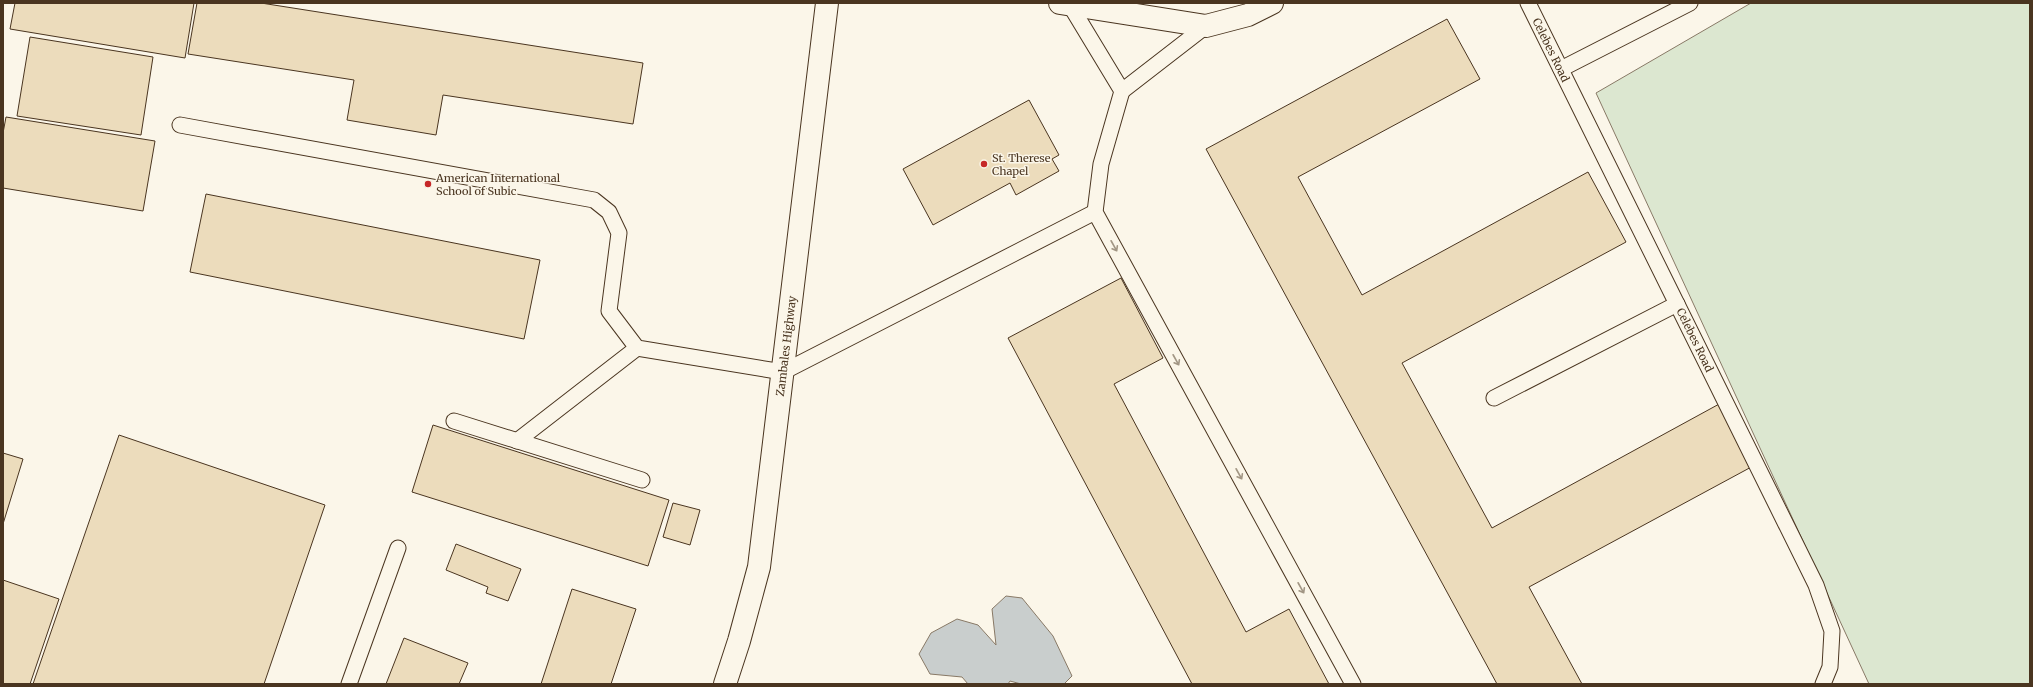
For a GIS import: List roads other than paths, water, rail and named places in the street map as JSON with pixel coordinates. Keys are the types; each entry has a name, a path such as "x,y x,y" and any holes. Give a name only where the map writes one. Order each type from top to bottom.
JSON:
{"main road":[{"name":"Zambales Highway","path":"725,684 760,567 827,3"},
{"path":"1065,4 1206,26 1249,9 1272,3"}],"lane":[{"name":"Celebes Road","path":"1528,3 1816,585 1832,631 1830,667 1824,684"},
{"path":"1561,69 1690,3"},
{"path":"1065,4 1122,91"},
{"path":"1206,26 1122,91 1101,164 1095,212 1353,684"},
{"path":"180,124 594,200 609,212 619,233 609,311 637,348 783,372 1095,212"},
{"path":"1494,398 1677,304"},
{"path":"517,441 637,348"},
{"path":"454,421 642,480"},
{"path":"349,684 398,548"}],"place":[{"name":"St. Therese Chapel","path":"984,164"},
{"name":"American International School of Subic","path":"428,184"}]}
